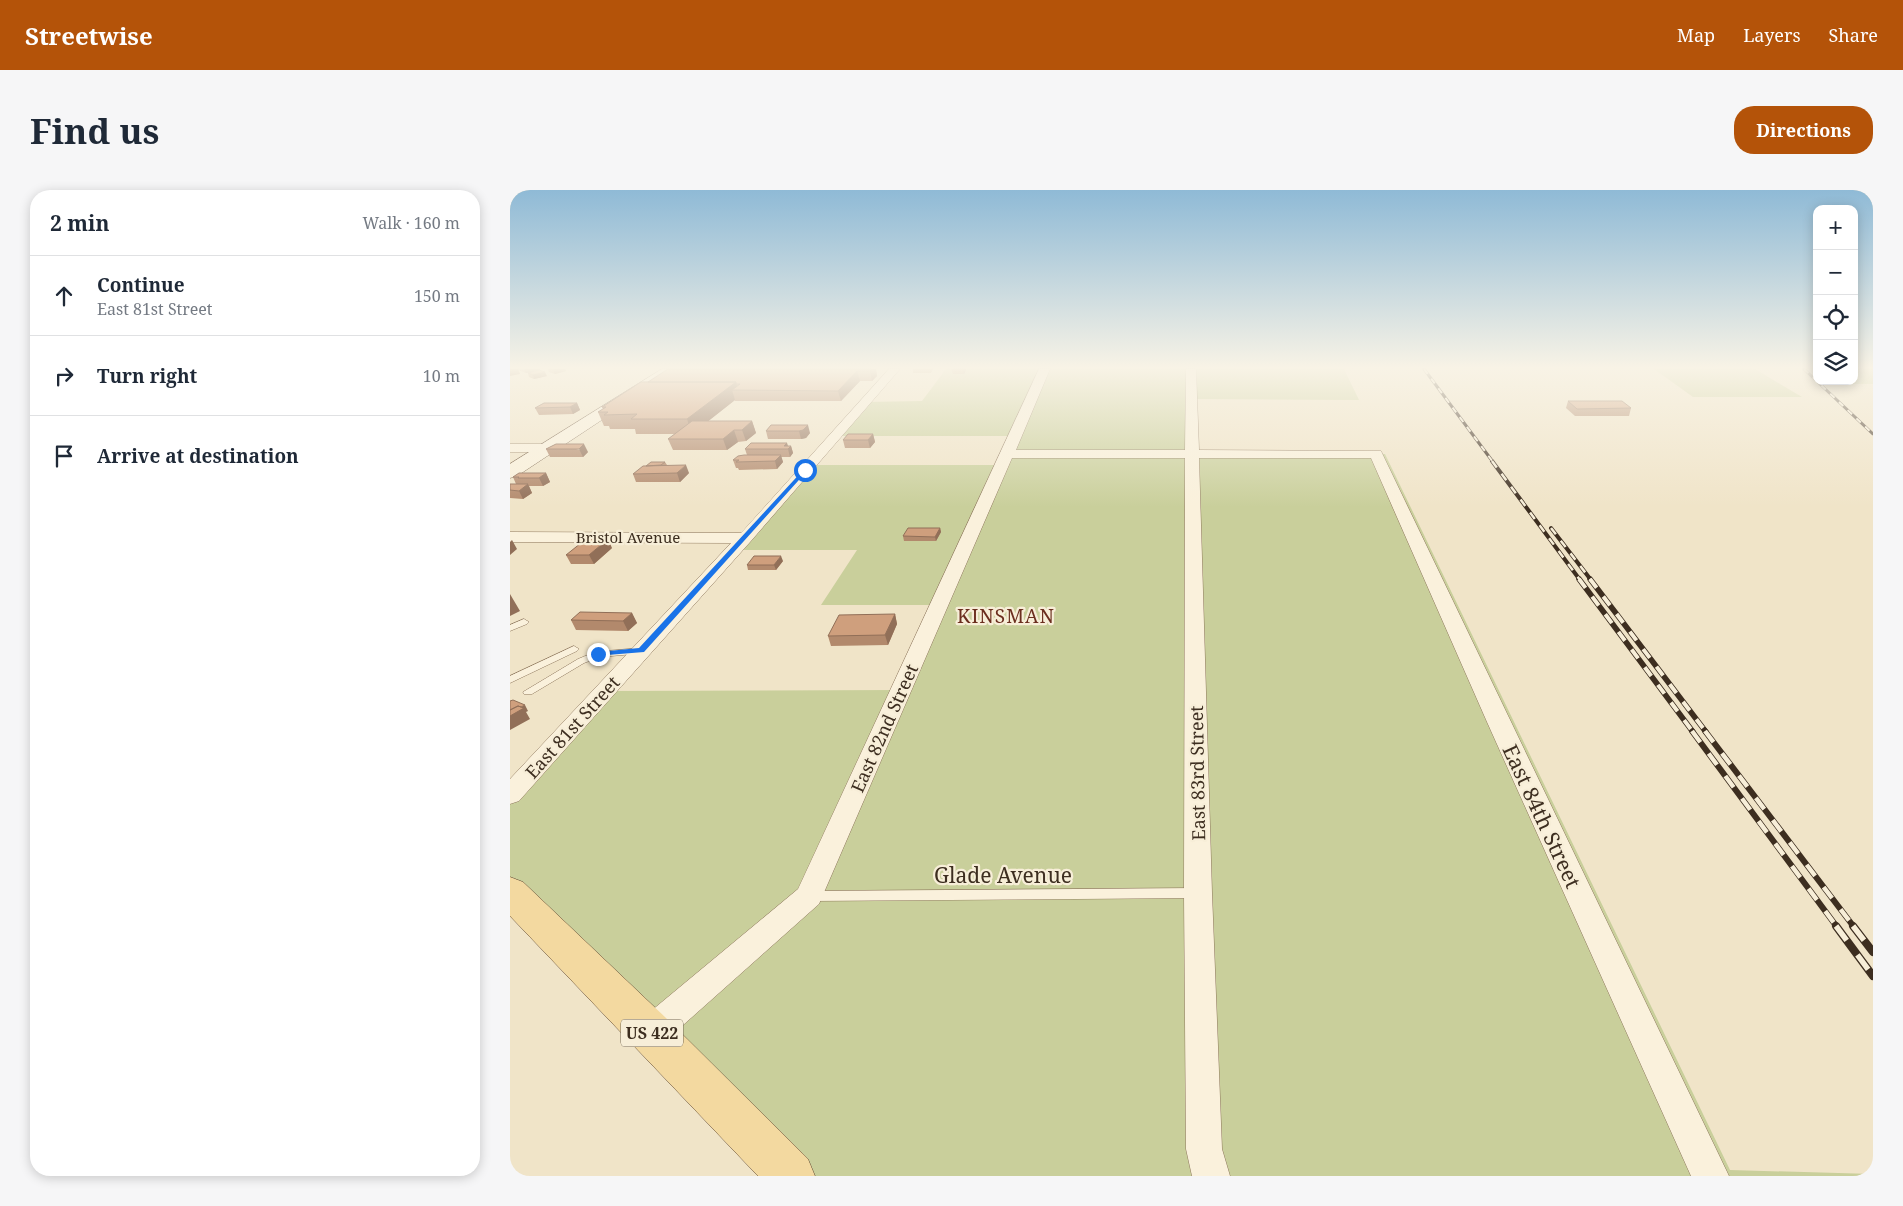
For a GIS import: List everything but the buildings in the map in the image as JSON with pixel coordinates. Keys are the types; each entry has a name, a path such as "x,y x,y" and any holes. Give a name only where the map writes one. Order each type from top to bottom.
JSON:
{"main road":[{"path":"510,472 601,415"},
{"name":"US 422","path":"510,892 651,1032 791,1176"}],"street":[{"name":"East 81st Street","path":"510,795 855,415"},
{"name":"East 82nd Street","path":"651,1032 808,896 1025,415"},
{"name":"East 83rd Street","path":"1192,415 1198,893 1204,1149 1211,1176"},
{"path":"510,448 549,448"},
{"path":"1007,454 1192,454"},
{"name":"East 84th Street","path":"1192,454 1376,454 1498,722 1710,1176"},
{"name":"Bristol Avenue","path":"510,537 745,538"}],"lane":[{"path":"510,628 524,622"},
{"path":"510,680 574,649"},
{"path":"528,692 581,661 598,654 642,651"},
{"name":"Glade Avenue","path":"808,896 1198,893"}],"green space":[{"path":"854,415 1192,415 1192,454 1385,454 1730,1170 1873,1174 1873,1176 791,1176 510,892 510,795 605,691 901,690 939,605 821,605 857,550 733,550 809,465 1002,465 1015,436 835,436"}],"railway":[{"path":"1458,415 1493,462"},
{"path":"1853,415 1873,434"},
{"path":"1492,461 1580,580"},
{"path":"1551,528 1591,580"},
{"path":"1579,579 1693,732"},
{"path":"1590,579 1706,732"},
{"path":"1692,731 1837,927"},
{"path":"1705,731 1854,927"},
{"path":"1836,926 1873,976"},
{"path":"1853,926 1873,952"}],"district":[{"name":"KINSMAN","path":"1006,616"}],"route":[{"path":"598,654 642,651 805,470"}]}
